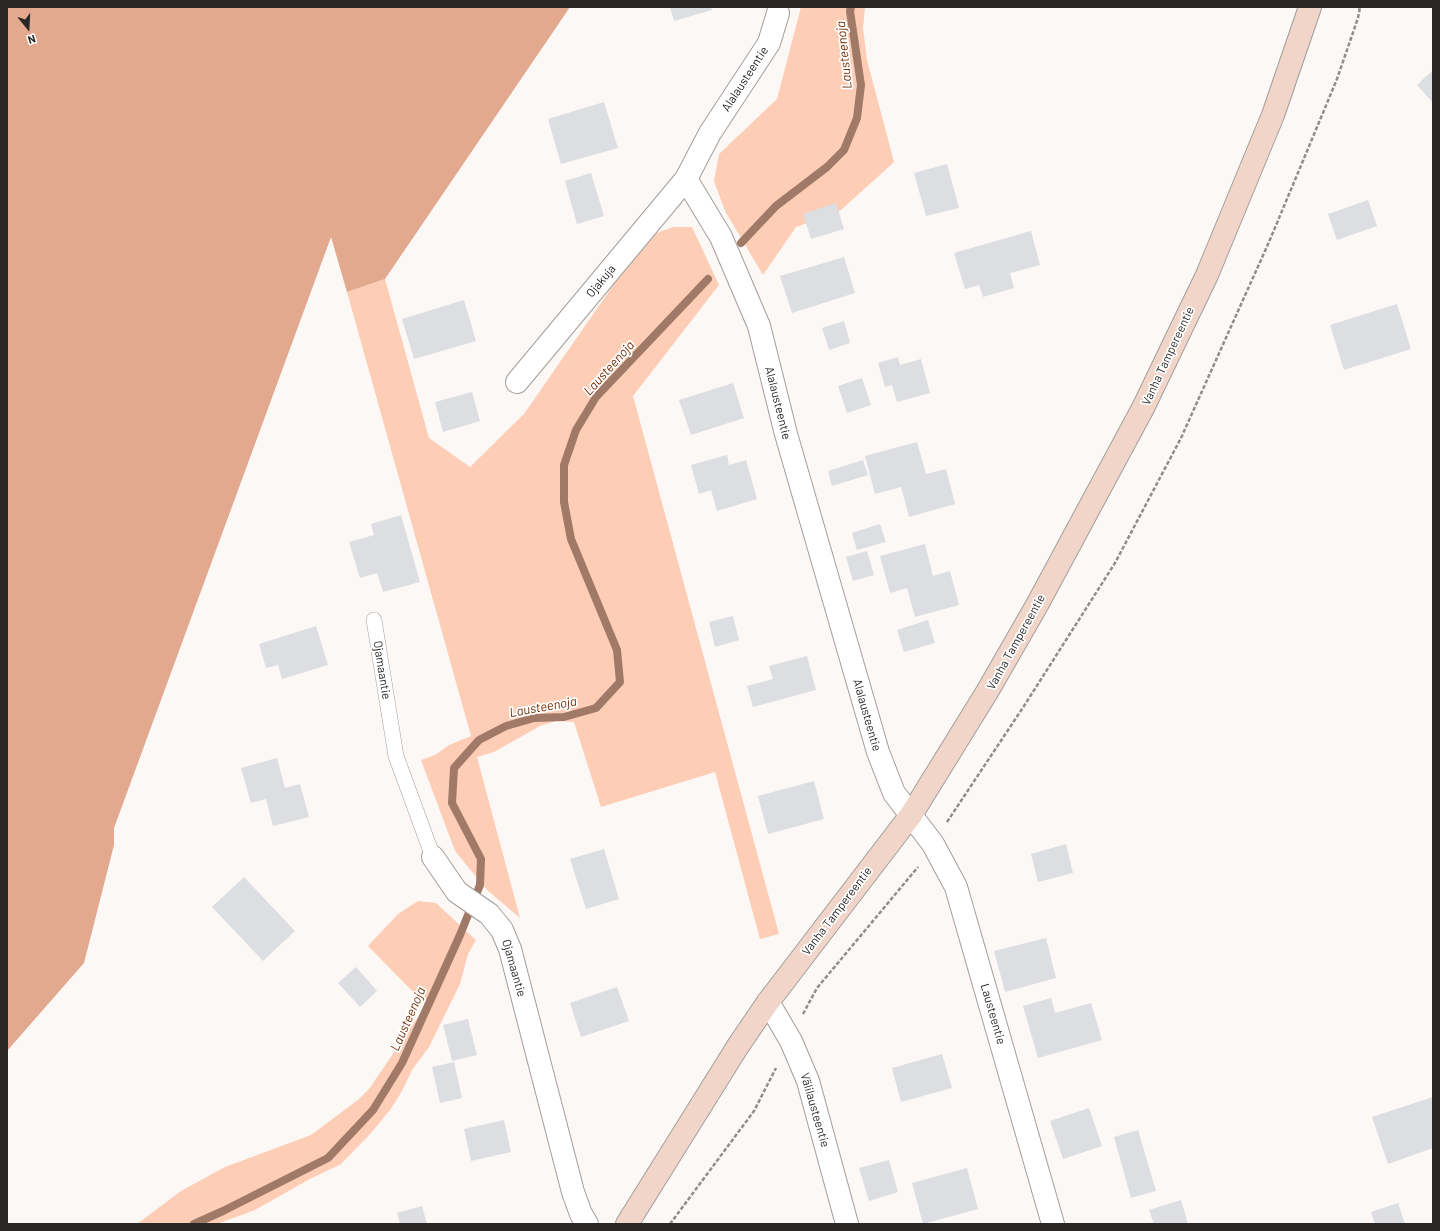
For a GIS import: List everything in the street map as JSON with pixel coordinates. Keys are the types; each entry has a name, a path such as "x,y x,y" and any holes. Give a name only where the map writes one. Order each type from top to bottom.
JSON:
{"main road":[{"name":"Vanha Tampereentie","path":"627,1224 738,1046 768,1002 911,815 987,692 1037,605 1143,408 1206,275 1233,214 1273,115 1310,7"}],"street":[{"name":"Alalausteentie","path":"778,14 768,43 710,133 686,179 721,237 759,326 786,434 878,752 894,793 911,815"},
{"name":"Ojakuja","path":"517,382 686,179"},
{"name":"Lausteentie","path":"911,815 933,844 956,887 1053,1224"},
{"name":"Ojamaantie","path":"433,857 457,892 489,914 502,930 510,948 573,1192 581,1214 587,1224"},
{"name":"Välilausteentie","path":"768,1002 792,1041 808,1081 847,1224"}],"lane":[{"name":"Ojamaantie","path":"374,620 396,756 433,857"}],"shaded area":[{"path":"7,7 570,7 385,279 347,292 331,237 114,828 114,845 84,963 7,1051"},
{"path":"801,7 865,7 863,28 867,60 894,162 840,211 796,227 763,275 725,211 714,181 719,154 777,99"},
{"path":"673,227 692,227 719,285 633,396 779,934 760,939 715,772 601,807 574,722 556,721 540,726 494,752 477,757 520,918 487,890 455,851 421,760 435,755 449,745 471,736 347,292 385,279 429,438 470,467 524,414 632,258 654,234"},
{"path":"418,901 436,903 476,940 468,954 460,984 429,1047 412,1070 402,1091 390,1110 371,1133 341,1164 308,1180 255,1210 217,1224 137,1224 181,1191 225,1167 311,1135 359,1099 369,1089 426,1005 368,946 398,914"}],"building":[{"path":"670,7 711,7 712,10 674,21"},
{"path":"1433,70 1433,103 1417,85"},
{"path":"604,102 618,148 561,164 548,119"},
{"path":"947,164 959,208 926,216 914,173"},
{"path":"591,173 604,216 577,224 565,181"},
{"path":"1368,200 1377,226 1337,240 1328,214"},
{"path":"836,203 844,229 811,239 803,214"},
{"path":"1031,231 1040,265 1010,273 1014,288 983,297 979,285 965,289 954,253"},
{"path":"844,257 855,293 792,313 780,276"},
{"path":"464,300 476,341 414,359 402,319"},
{"path":"1397,304 1411,349 1344,370 1330,325"},
{"path":"844,321 850,343 829,350 822,328"},
{"path":"898,357 900,365 921,359 930,393 897,402 892,385 885,387 878,363"},
{"path":"862,378 871,405 847,413 838,386"},
{"path":"733,383 744,418 691,435 679,400"},
{"path":"472,392 480,421 443,432 435,402"},
{"path":"917,442 926,474 946,469 955,504 909,517 901,487 875,494 865,456"},
{"path":"727,455 729,465 746,460 757,499 717,511 711,490 699,494 691,465"},
{"path":"863,460 868,475 832,486 828,471"},
{"path":"401,515 420,582 383,592 377,573 360,578 349,542 374,535 371,524"},
{"path":"880,524 886,542 857,550 852,533"},
{"path":"925,544 933,576 950,571 959,605 915,617 907,588 890,593 880,556"},
{"path":"867,551 874,575 853,581 846,557"},
{"path":"733,616 739,640 715,647 709,622"},
{"path":"928,620 935,643 904,652 897,630"},
{"path":"316,626 328,665 282,679 278,665 266,668 259,644"},
{"path":"807,656 816,690 753,707 747,686 773,679 769,666"},
{"path":"277,758 285,788 300,784 309,817 273,826 266,799 251,803 241,768"},
{"path":"814,781 824,819 768,834 758,796"},
{"path":"1066,844 1073,873 1038,882 1031,854"},
{"path":"604,849 619,899 586,909 570,859"},
{"path":"244,877 295,931 263,961 212,907"},
{"path":"1046,938 1056,978 1005,992 994,951"},
{"path":"356,967 377,991 360,1007 338,983"},
{"path":"617,987 629,1021 581,1037 570,1003"},
{"path":"1051,998 1055,1013 1091,1003 1102,1040 1038,1058 1023,1006"},
{"path":"468,1019 477,1055 452,1061 443,1025"},
{"path":"942,1054 952,1088 901,1102 892,1068"},
{"path":"454,1062 462,1098 440,1103 432,1067"},
{"path":"1433,1097 1433,1148 1388,1164 1372,1117"},
{"path":"1089,1108 1102,1146 1063,1159 1050,1121"},
{"path":"504,1120 511,1152 471,1161 464,1129"},
{"path":"1138,1130 1156,1191 1131,1198 1114,1137"},
{"path":"889,1160 898,1192 869,1201 859,1168"},
{"path":"967,1168 978,1209 923,1224 912,1183"},
{"path":"1181,1200 1188,1224 1154,1224 1149,1210"},
{"path":"1398,1203 1405,1224 1375,1224 1371,1212"},
{"path":"422,1206 427,1224 400,1224 397,1213"}],"waterway":[{"name":"Lausteenoja","path":"741,243 776,206 827,167 844,150 857,118 861,85 850,11 851,7"},
{"name":"Lausteenoja","path":"194,1224 328,1158 373,1110 402,1063 460,935 480,885 481,859 452,803 454,768 479,740 506,726 534,718 564,717 596,708 620,682 617,650 571,539 564,502 564,465 576,430 596,397 708,279"}]}
